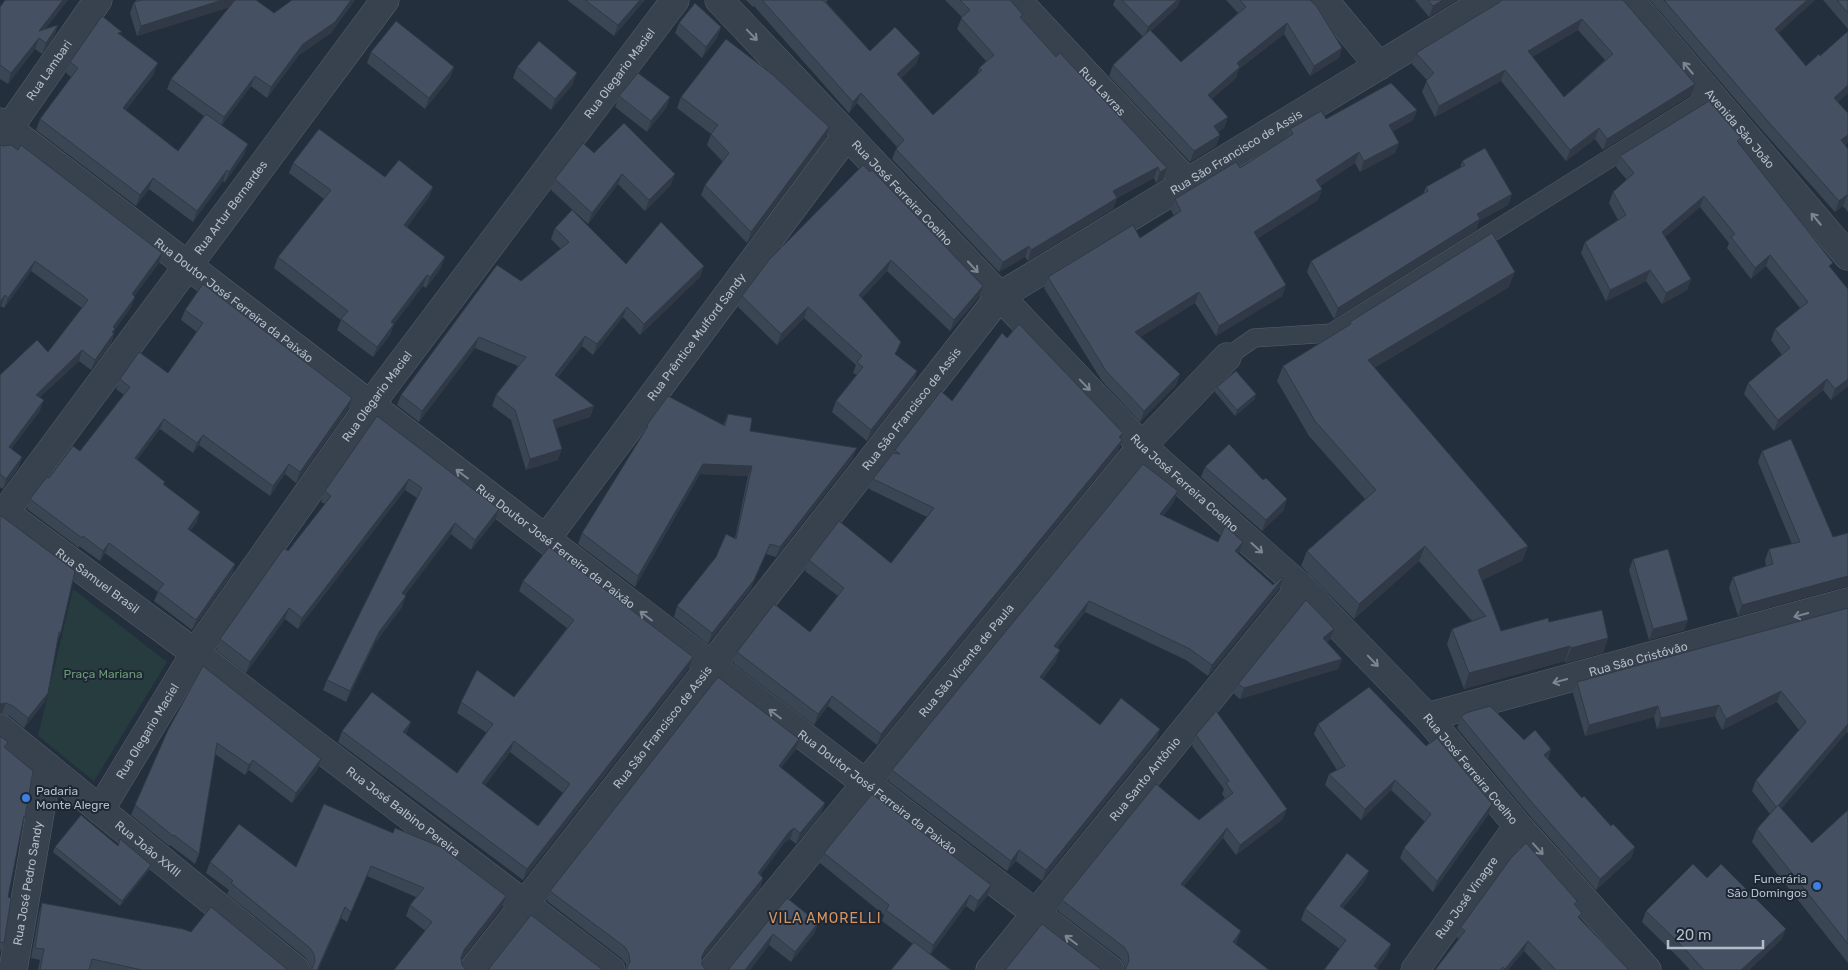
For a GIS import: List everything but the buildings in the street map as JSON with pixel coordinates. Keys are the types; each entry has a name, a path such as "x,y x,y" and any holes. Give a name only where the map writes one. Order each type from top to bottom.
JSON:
{"street":[{"name":"Rua Lambari","path":"3,131 98,0"},
{"name":"Rua Artur Bernardes","path":"2,511 385,0"},
{"name":"Rua Olegario Maciel","path":"100,810 195,653 370,404 675,0"},
{"name":"Rua José Ferreira Coelho","path":"719,0 1142,446 1301,587 1427,717 1518,826 1647,970"},
{"name":"Rua Lavras","path":"1017,0 1187,182"},
{"path":"1324,0 1379,66"},
{"name":"Rua São Francisco de Assis","path":"473,970 1000,296 1487,0"},
{"name":"Avenida São João","path":"1630,0 1848,256"},
{"name":"Rua Doutor José Ferreira da Paixão","path":"3,131 188,265 1110,970"},
{"name":"Rua Prêntice Mulford Sandy","path":"546,539 848,135"},
{"name":"Rua São Vicente de Paula","path":"713,970 1142,446 1227,358"},
{"name":"Rua Samuel Brasil","path":"2,511 195,653"},
{"name":"Rua Santo Antônio","path":"990,970 1301,587"},
{"name":"Rua São Cristóvão","path":"1427,717 1848,602"},
{"name":"Rua José Balbino Pereira","path":"195,653 611,970"},
{"name":"Rua João XXIII","path":"0,728 283,965"},
{"name":"Rua José Pedro Sandy","path":"13,970 48,767"},
{"name":"Rua José Vinagre","path":"1415,970 1518,826"}],"lane":[{"path":"1227,358 1254,338 1331,333 1711,95"}],"green space":[{"name":"Praça Mariana","path":"73,589 167,662 94,781 38,736"}],"place":[{"name":"Padaria Monte Alegre","path":"26,798"},
{"name":"Funerária São Domingos","path":"1817,886"}],"district":[{"name":"VILA AMORELLI","path":"825,918"}]}
